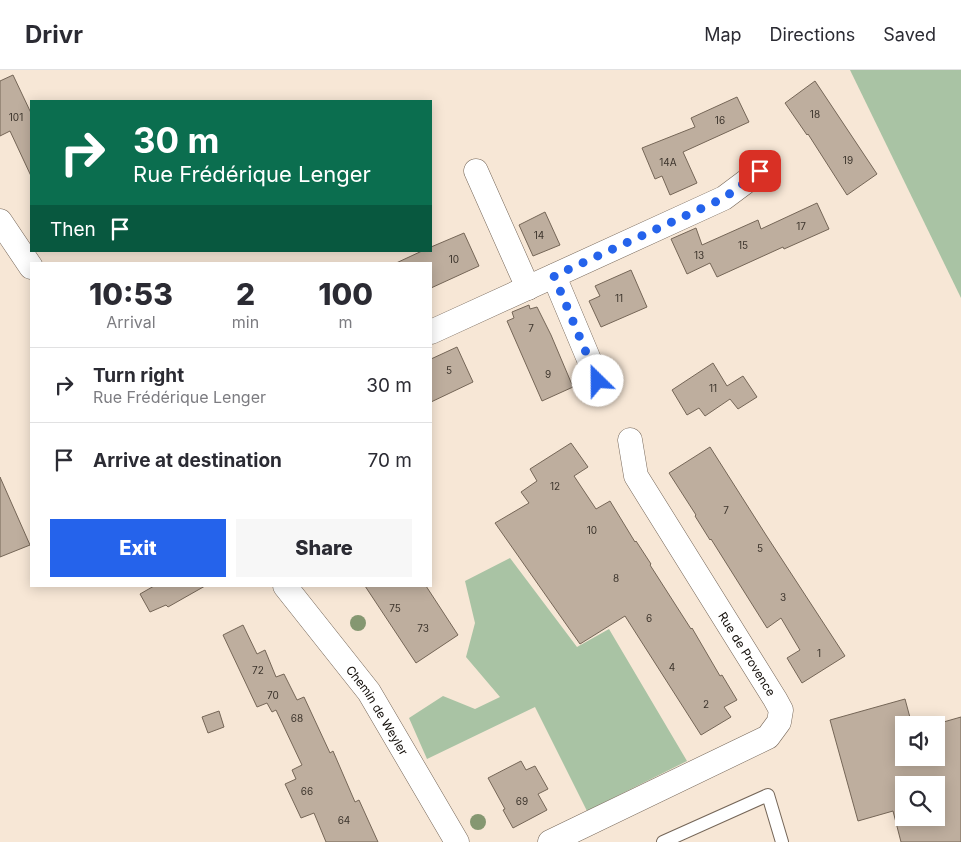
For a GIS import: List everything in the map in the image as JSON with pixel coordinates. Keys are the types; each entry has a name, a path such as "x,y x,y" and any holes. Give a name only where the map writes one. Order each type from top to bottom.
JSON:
{"street":[{"path":"476,171 528,288"},
{"path":"432,332 724,198 760,171"},
{"path":"0,221 30,266"},
{"path":"554,276 598,381"},
{"name":"Rue de Provence","path":"550,842 768,737 779,722 781,710 775,698 636,476 630,440"},
{"name":"Chemin de Weyler","path":"285,587 370,692 457,842"}],"lane":[{"path":"663,842 768,794 782,842"}],"green space":[{"path":"850,70 961,70 961,298"},
{"path":"510,558 577,647 609,629 687,761 587,811 535,707 427,759 409,718 443,696 475,709 500,697 466,657 475,623 465,581"}],"building":[{"path":"13,75 30,111 30,174 10,131 0,136 0,81"},
{"path":"815,81 877,174 847,195 808,134 785,103"},
{"path":"737,97 749,122 683,152 697,183 670,195 662,176 655,179 642,148 695,127 691,118"},
{"path":"817,203 829,229 784,249 783,247 717,277 710,263 687,274 671,239 696,228 702,245 758,220 761,229"},
{"path":"545,212 560,245 533,256 519,225"},
{"path":"464,233 479,266 432,288 432,262 398,262 420,252 432,252 432,247"},
{"path":"631,270 647,307 601,327 589,301 600,296 595,286"},
{"path":"529,305 530,309 537,307 573,387 542,401 507,321 514,318 512,312"},
{"path":"457,347 473,382 432,402 432,359"},
{"path":"713,363 727,386 743,376 757,397 738,409 730,399 705,416 699,408 687,415 672,390"},
{"path":"571,443 588,467 574,476 596,509 610,501 737,700 724,707 731,717 701,735 625,616 580,644 495,523 529,503 521,492 537,481 530,469"},
{"path":"710,447 845,656 802,683 787,658 800,650 781,618 767,628 669,473"},
{"path":"0,477 30,545 0,557"},
{"path":"152,587 203,587 168,607 166,605 150,612 140,594"},
{"path":"366,587 427,587 458,635 416,663"},
{"path":"243,625 257,654 265,650 276,677 284,674 297,700 304,697 330,753 333,751 355,802 359,800 378,842 326,842 314,813 301,818 285,784 296,779 292,770 302,765 276,710 272,712 267,703 257,707 223,635"},
{"path":"905,699 910,716 895,716 895,766 945,766 945,722 961,717 961,842 901,842 897,826 945,826 945,776 895,776 895,819 893,811 858,821 830,720"},
{"path":"219,711 224,727 208,733 202,717"},
{"path":"521,761 526,770 535,766 548,789 538,794 547,810 513,828 488,778"}],"route":[{"path":"598,381 554,276 724,198 760,171"}]}
